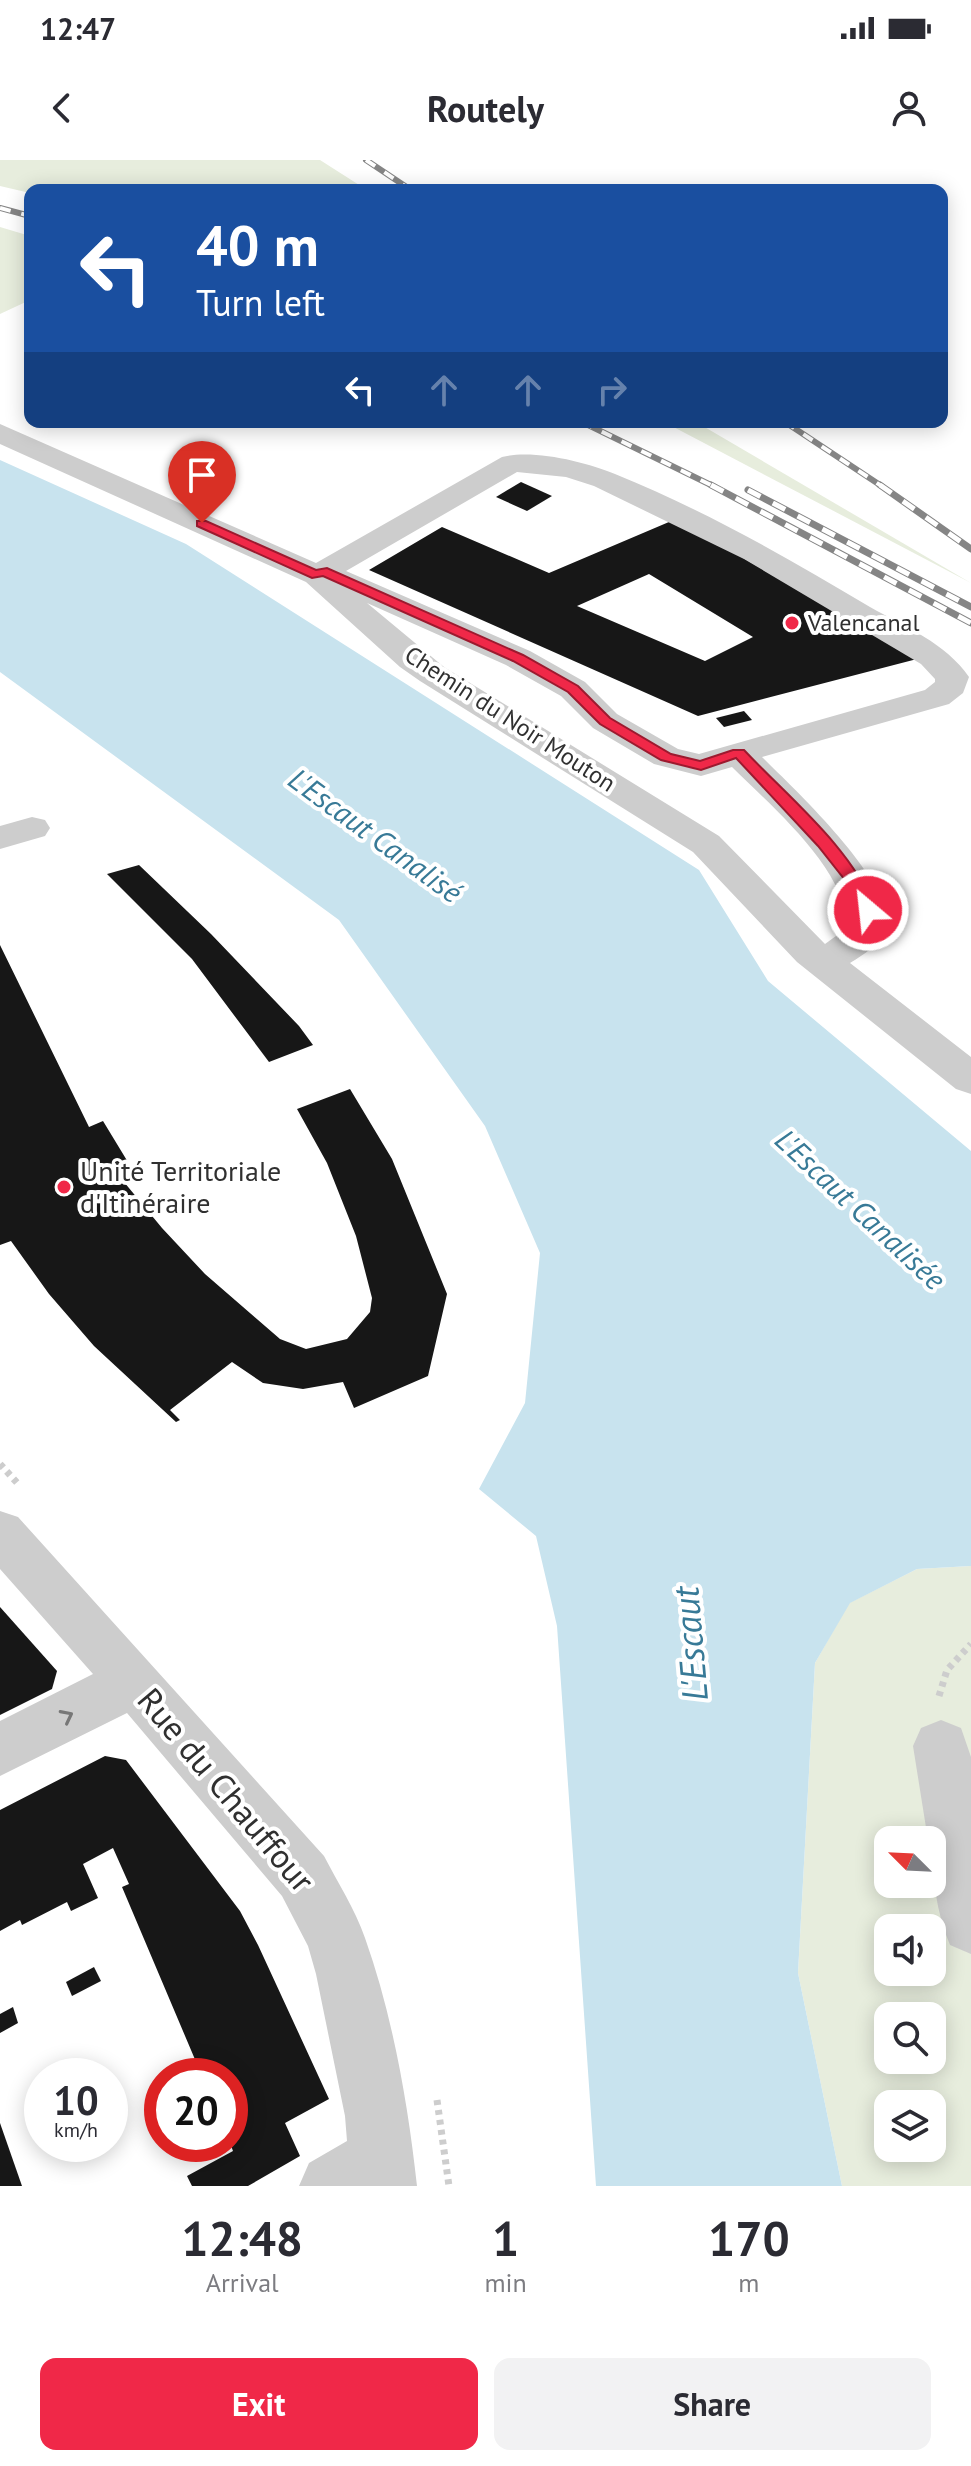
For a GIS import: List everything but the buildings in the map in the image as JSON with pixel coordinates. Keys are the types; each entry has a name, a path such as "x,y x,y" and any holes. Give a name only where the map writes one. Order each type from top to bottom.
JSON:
{"street":[{"name":"Chemin du Noir Mouton","path":"0,433 320,573 412,660 719,854 794,938 971,1079"},
{"path":"512,463 584,471 797,575 933,657 952,677 951,686 937,697 701,765 666,757 605,721 573,689 518,658 320,573 512,463"},
{"path":"738,753 823,843 865,899 868,921 861,937 822,962"},
{"name":"Rue du Chauffour","path":"0,1533 284,1850 321,1906 335,1937 346,1974 366,2176"},
{"path":"0,1750 134,1681"},
{"path":"941,1746 971,1924"}],"green space":[{"path":"0,160 320,160 358,184 24,184 24,192 0,186"},
{"path":"0,227 24,234 24,303 0,314"},
{"path":"675,428 706,428 971,583"},
{"path":"971,1566 971,2186 842,2186 798,1973 815,1663 849,1603 917,1569"}],"water":[{"path":"0,460 186,544 699,870 768,981 971,1151 971,1566 917,1569 850,1603 815,1663 798,1973 842,2186 596,2186 557,1626 536,1536 479,1489 525,1403 540,1253 485,1126 339,920 0,672"}],"railway":[{"path":"366,160 402,184"},
{"path":"0,208 24,214"},
{"path":"594,428 712,486"},
{"path":"794,428 880,485"},
{"path":"880,485 971,549"},
{"path":"712,486 971,623"},
{"path":"748,490 971,607"}],"place":[{"name":"Valencanal","path":"792,623"},
{"name":"Unité Territoriale d'Itinéraire","path":"64,1187"}],"route":[{"path":"202,523 317,575 323,571 518,658 573,689 605,721 666,757 701,765 738,753 823,843 859,888 868,910"}],"water label":[{"name":"L'Escaut Canalisé","path":"375,836"},
{"name":"L'Escaut Canalisée","path":"860,1210"},
{"name":"L'Escaut","path":"690,1644"}]}
